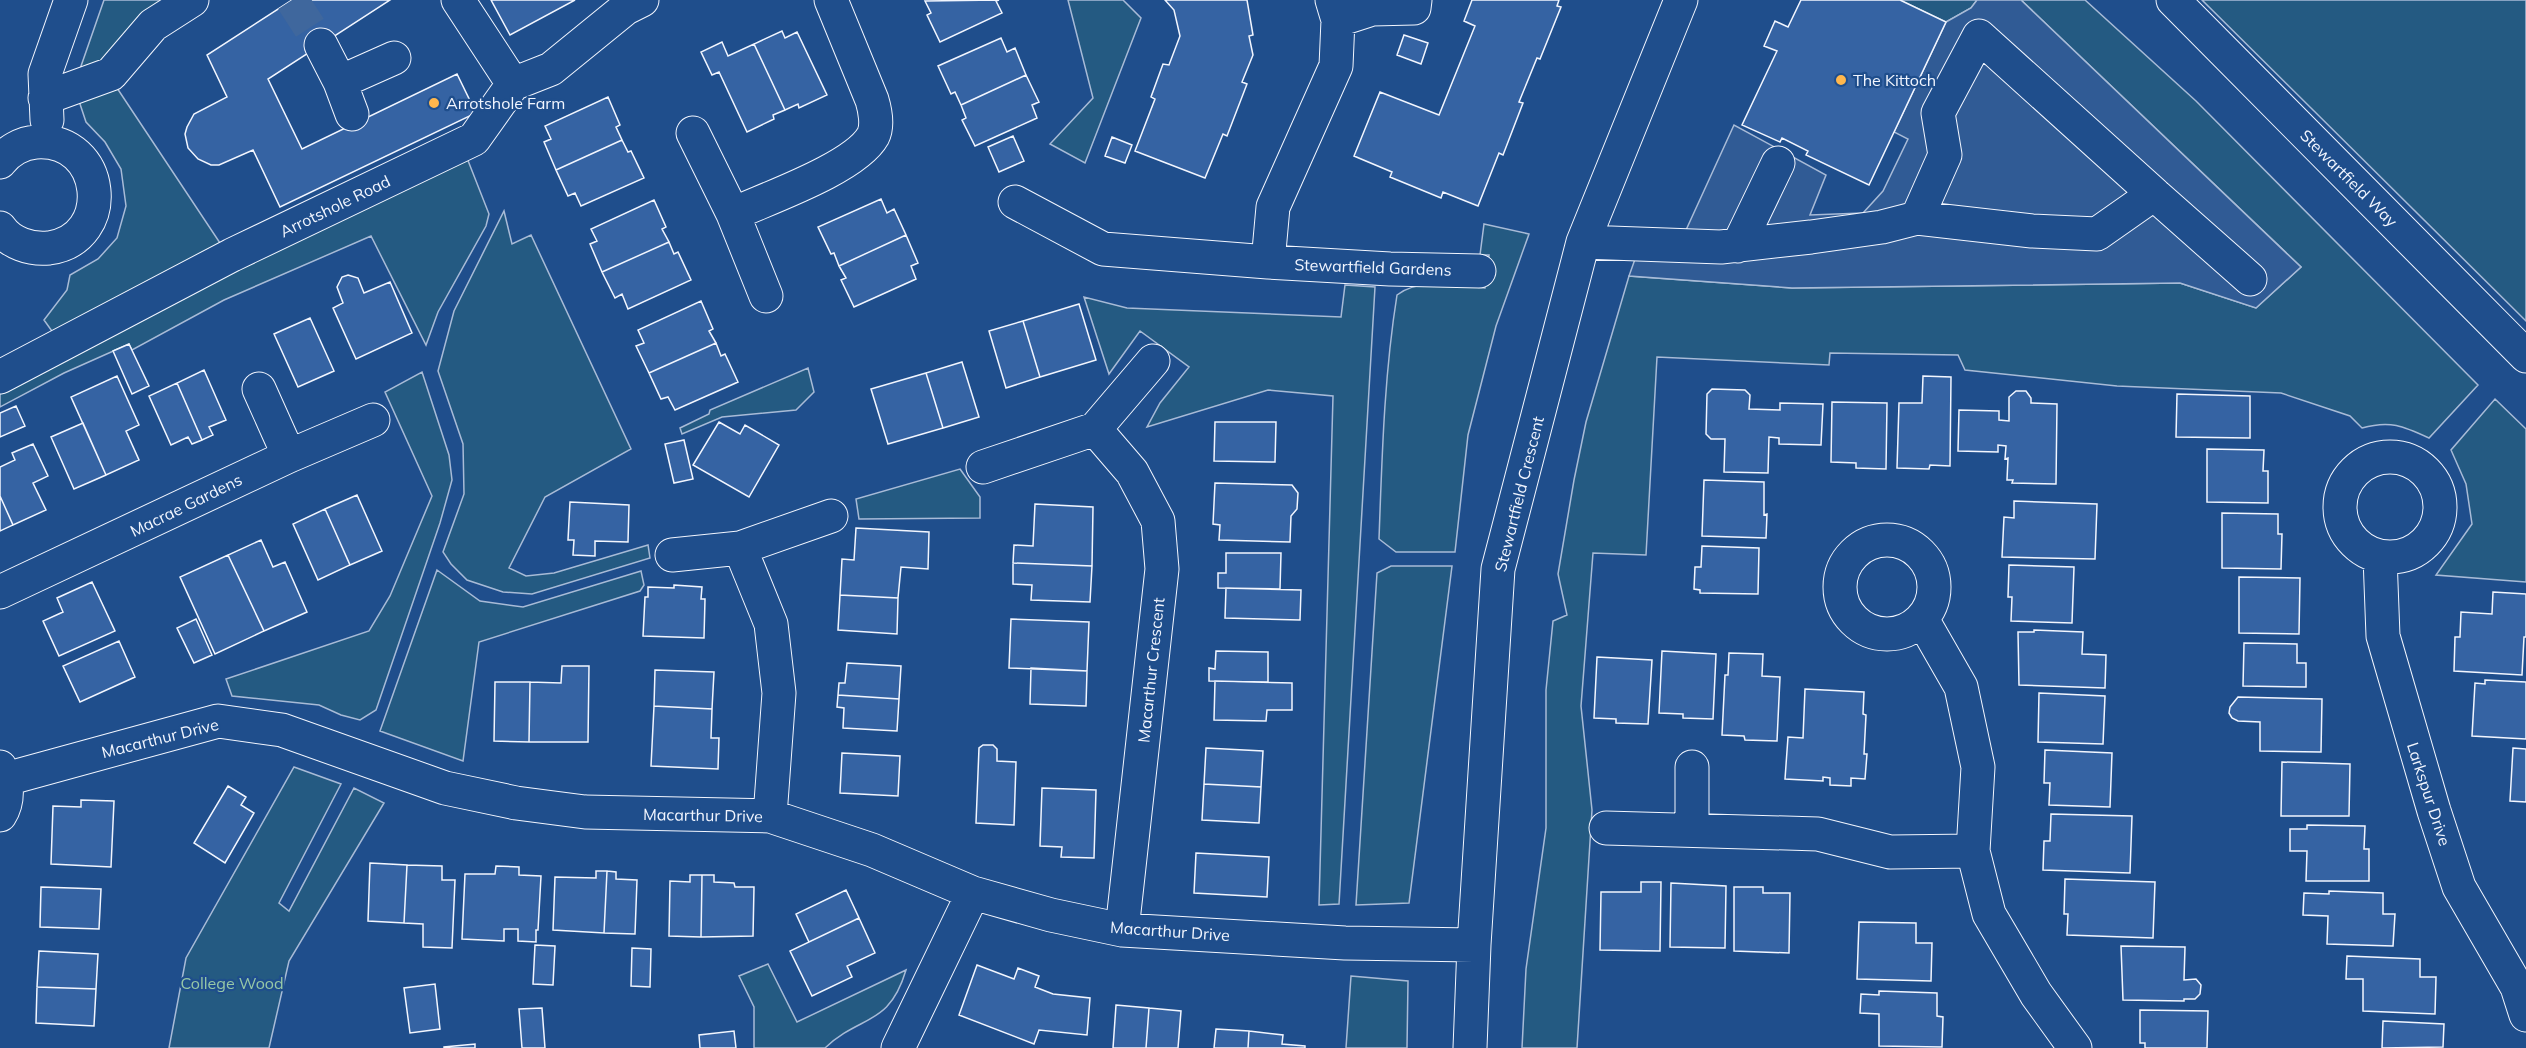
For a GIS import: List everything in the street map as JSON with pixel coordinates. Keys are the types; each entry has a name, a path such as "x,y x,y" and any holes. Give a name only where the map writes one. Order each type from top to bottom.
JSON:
{"street":[{"path":"48,141 45,74 71,0"},
{"path":"45,98 111,75 153,25 192,0"},
{"path":"458,0 513,84 551,69 626,8 642,0"},
{"path":"733,214 843,164 862,150 874,134 875,112 872,100 831,0"},
{"path":"1268,262 1273,207 1336,66 1335,10 1414,8 1415,0"},
{"name":"Stewartfield Crescent","path":"1470,1048 1474,945 1498,569 1583,242 1681,0"},
{"name":"Stewartfield Way","path":"2173,0 2526,356"},
{"path":"1917,218 1945,154 1938,113 1979,36 2250,279"},
{"path":"321,45 340,82 352,114"},
{"path":"340,82 393,58"},
{"name":"Arrotshole Road","path":"0,377 232,255 474,139 513,84"},
{"path":"693,133 733,214 766,296"},
{"path":"0,162 18,147 48,141 74,151 86,165 92,177 96,195 91,217 80,233 57,247 40,249 20,244 4,234 0,228"},
{"path":"1738,246 1778,163"},
{"path":"1583,242 1738,246 1882,227 1917,218 2032,231 2097,234 2154,194"},
{"name":"Stewartfield Gardens","path":"1015,202 1103,249 1268,262 1479,271"},
{"path":"983,467 1095,429 1153,361"},
{"path":"259,389 289,456"},
{"name":"Macrae Gardens","path":"0,592 289,456 373,420"},
{"name":"Macarthur Crescent","path":"1095,429 1132,472 1158,521 1162,569 1122,930"},
{"path":"672,555 741,548 831,516"},
{"path":"741,548 771,624 778,681 779,717 770,816"},
{"name":"Larkspur Drive","path":"2380,557 2383,636 2434,811 2459,887 2517,987 2526,1015"},
{"path":"1922,619 1961,687 1978,768 1973,852 1989,914 2036,994 2075,1048"},
{"name":"Macarthur Drive","path":"3,773 218,721 282,730 445,788 516,803 585,812 770,816 872,850 974,892 1051,915 1122,930 1346,943 1474,945"},
{"path":"1692,767 1692,829"},
{"path":"0,815 5,807 3,773"},
{"path":"1606,828 1818,834 1890,852 1973,852"},
{"path":"898,1048 974,892"}],"green space":[{"path":"104,0 161,0 97,68 80,69"},
{"path":"1068,0 1123,0 1141,18 1085,163 1050,144 1093,98"},
{"path":"1900,0 1977,0 1971,8 1946,22"},
{"path":"2021,0 2085,0 2196,101 2478,385 2429,438 2412,430 2389,424 2362,428 2350,416 2281,393 2117,386 1965,370 1958,355 1830,353 1829,365 1657,357 1646,555 1593,553 1581,706 1592,810 1577,1048 1522,1048 1526,969 1546,828 1546,690 1553,621 1567,615 1558,574 1586,422 1629,276 1792,288 2180,283 2256,308 2301,267"},
{"path":"2202,0 2526,0 2526,321"},
{"path":"115,85 222,246 54,334 44,320 67,290 70,275 98,259 117,238 126,206 121,169 105,142 86,122 78,98"},
{"path":"467,158 489,214 486,226 438,312 426,345 371,236 224,300 132,350 129,344 64,373 0,407 0,389 158,305"},
{"path":"504,211 512,244 531,235 631,449 545,497 509,568 526,576 554,573 648,545 650,558 532,594 503,592 467,580 443,552 464,494 463,444 438,371 454,311"},
{"path":"1484,224 1529,234 1496,326 1468,435 1455,552 1396,552 1379,539 1386,386 1397,295 1406,289 1428,284 1485,288 1489,255 1480,255"},
{"path":"1345,285 1375,287 1339,904 1319,905 1333,396 1268,390 1147,427 1160,403 1189,367 1140,331 1109,374 1084,297 1127,308 1341,317"},
{"path":"808,368 814,392 796,410 722,417 682,434 680,428 709,414 710,410"},
{"path":"422,372 449,455 452,480 440,523 376,710 360,720 341,715 319,705 232,696 226,679 369,631 390,596 432,496 385,392"},
{"path":"2495,399 2526,429 2526,582 2436,575 2472,524 2466,484 2451,450"},
{"path":"960,469 980,497 980,518 859,519 856,499"},
{"path":"1391,566 1452,566 1409,903 1356,905 1377,573"},
{"path":"437,570 480,601 523,607 641,571 644,585 640,591 479,642 463,761 380,731"},
{"name":"College Wood","path":"294,767 341,784 279,903 289,911 354,788 384,803 289,961 269,1048 169,1048 186,958"},
{"path":"768,964 797,1022 906,970 899,988 882,1011 850,1029 825,1048 754,1048 754,1007 739,976"},
{"path":"1351,976 1408,981 1407,1048 1346,1048"}],"shaded area":[{"path":"1977,0 2021,0 2301,267 2256,308 2180,283 1792,288 1629,276 1645,231 1686,230 1734,125 1826,175 1810,215 1863,213 1883,191 1908,139 1894,132 1946,22 1971,8"}],"building":[{"name":"Arrotshole Farm","path":"292,0 390,0 268,79 302,149 457,74 476,113 280,207 253,150 219,165 211,165 198,159 188,148 185,134 187,127 194,114 227,97 207,55"},
{"path":"491,0 575,0 510,35"},
{"path":"999,0 996,1 1002,13 940,42 927,15 931,13 925,1"},
{"path":"1165,0 1247,0 1253,35 1249,36 1253,55 1242,82 1247,84 1227,136 1223,134 1205,178 1135,151 1155,99 1151,97 1163,64 1169,65 1180,36 1174,10"},
{"path":"1472,0 1559,0 1557,6 1561,7 1540,59 1537,58 1519,102 1523,103 1503,155 1499,153 1478,206 1443,192 1441,198 1390,177 1392,172 1354,156 1380,92 1439,115 1475,26 1464,21"},
{"name":"The Kittoch","path":"1801,0 1900,0 1946,22 1869,185 1806,155 1808,151 1782,138 1780,142 1742,125 1777,51 1764,46 1775,21 1788,27"},
{"path":"782,31 785,38 797,32 827,95 799,108 798,104 785,110 754,44"},
{"path":"1404,35 1428,43 1421,64 1397,55"},
{"path":"1001,38 1007,52 1015,48 1026,75 961,105 955,92 951,94 938,66"},
{"path":"722,42 728,56 754,44 785,110 773,115 774,119 747,132 719,72 712,75 701,52"},
{"path":"1026,75 1039,102 1032,105 1037,118 975,146 962,120 966,118 961,105"},
{"path":"608,97 620,125 616,127 622,140 556,170 544,142 551,139 545,126"},
{"path":"1013,136 1024,161 999,172 988,147"},
{"path":"1112,137 1132,145 1125,163 1105,156"},
{"path":"622,140 628,152 631,151 644,178 581,206 575,193 568,196 556,170"},
{"path":"881,199 887,213 894,209 906,235 839,266 818,227"},
{"path":"654,200 666,227 662,229 669,242 602,272 590,244 597,241 591,229"},
{"path":"906,235 918,263 911,266 916,279 854,307 841,280 846,278 839,266"},
{"path":"669,242 674,254 678,252 691,280 628,309 622,294 615,298 602,272"},
{"path":"348,275 358,278 364,293 390,282 412,333 356,359 333,308 343,303 337,287 342,277"},
{"path":"701,301 713,329 709,331 716,343 649,373 636,346 644,343 638,330"},
{"path":"1079,304 1096,360 1040,377 1023,321"},
{"path":"310,318 334,371 298,387 274,334"},
{"path":"1023,321 1040,377 1006,388 989,331"},
{"path":"716,343 721,356 725,354 738,382 675,410 668,397 661,399 649,373"},
{"path":"129,344 149,386 132,394 113,351"},
{"path":"962,362 979,417 943,428 926,373"},
{"path":"204,370 226,420 209,427 213,435 202,440 177,383"},
{"path":"926,373 943,428 888,444 871,389"},
{"path":"117,376 139,425 126,431 139,460 106,475 71,397"},
{"path":"1923,376 1951,377 1950,466 1930,465 1929,469 1897,468 1899,403 1922,403"},
{"path":"177,383 202,440 192,444 188,437 171,445 149,396"},
{"path":"1712,389 1745,390 1750,395 1749,409 1780,410 1780,403 1823,404 1821,445 1779,444 1779,438 1769,437 1768,473 1724,472 1725,439 1711,439 1706,434 1707,394"},
{"path":"2016,391 2026,391 2031,398 2031,403 2057,404 2056,484 2012,483 2013,480 2007,480 2006,446 1998,445 1998,452 1958,451 1959,410 1999,411 1999,420 2009,421 2009,397"},
{"path":"2177,394 2250,396 2250,438 2176,437"},
{"path":"1832,402 1887,403 1886,469 1856,468 1856,463 1831,462"},
{"path":"16,406 25,426 0,437 0,413"},
{"path":"719,422 740,434 745,425 779,445 749,497 693,465"},
{"path":"1215,422 1276,422 1275,462 1214,461"},
{"path":"83,423 106,475 74,489 51,437"},
{"path":"684,440 693,479 674,483 665,444"},
{"path":"33,444 48,476 33,483 46,510 13,525 0,496 0,467 15,460 12,453"},
{"path":"2207,449 2264,450 2263,471 2268,471 2268,503 2207,502"},
{"path":"1704,480 1764,482 1764,515 1767,514 1766,538 1702,536"},
{"path":"1215,483 1292,485 1298,493 1297,509 1291,516 1290,542 1219,540 1220,525 1213,524"},
{"path":"357,495 382,551 350,565 325,509"},
{"path":"0,496 13,525 0,531"},
{"path":"2014,501 2097,504 2095,559 2002,557 2004,517 2014,518"},
{"path":"570,502 629,505 628,542 595,541 595,556 573,555 574,540 568,540"},
{"path":"1035,504 1093,507 1092,566 1013,563 1014,545 1033,546"},
{"path":"325,509 350,565 318,580 293,524"},
{"path":"2222,513 2278,514 2278,534 2282,534 2281,569 2222,568"},
{"path":"856,528 929,532 928,569 901,567 898,598 840,595 842,559 854,560"},
{"path":"261,540 273,567 285,562 307,612 264,631 228,555"},
{"path":"1702,546 1759,548 1758,594 1700,593 1700,590 1694,589 1695,567 1701,567"},
{"path":"1226,553 1281,553 1280,589 1218,588 1218,573 1226,573"},
{"path":"228,555 264,631 215,654 180,577"},
{"path":"1013,563 1092,566 1090,602 1031,600 1032,585 1013,584"},
{"path":"2009,565 2074,567 2072,623 2011,621 2012,597 2008,597"},
{"path":"2239,577 2300,578 2299,634 2239,633"},
{"path":"92,582 115,631 59,656 43,621 63,612 57,598"},
{"path":"674,585 702,587 701,599 705,599 704,638 643,636 645,597 648,597 648,587 674,588"},
{"path":"1226,588 1301,590 1300,620 1225,618"},
{"path":"2493,592 2526,594 2526,637 2524,637 2522,675 2454,671 2455,637 2460,637 2461,612 2492,614"},
{"path":"840,595 898,598 897,634 838,630"},
{"path":"196,619 212,655 194,663 177,628"},
{"path":"1011,619 1089,622 1087,671 1009,668"},
{"path":"2034,630 2083,632 2082,654 2106,655 2105,688 2019,685 2018,632 2034,632"},
{"path":"119,641 135,677 80,702 63,666"},
{"path":"2244,643 2297,644 2297,663 2306,663 2306,687 2243,686"},
{"path":"1216,651 1268,652 1268,682 1209,681 1209,668 1215,669"},
{"path":"1662,651 1716,654 1713,719 1683,718 1683,714 1659,713"},
{"path":"1729,653 1763,654 1762,676 1780,677 1777,741 1745,740 1744,736 1722,735 1725,675 1728,675"},
{"path":"1597,657 1652,660 1648,724 1616,723 1616,719 1594,718"},
{"path":"847,663 901,666 899,699 838,695 839,683 845,683"},
{"path":"562,666 589,666 588,742 529,742 530,682 561,683"},
{"path":"1031,668 1087,671 1086,706 1030,704"},
{"path":"655,670 714,672 712,709 654,706"},
{"path":"2485,680 2526,682 2526,739 2472,736 2475,683 2485,684"},
{"path":"1215,681 1292,683 1292,710 1267,710 1266,721 1214,720"},
{"path":"495,682 530,682 529,742 494,741"},
{"path":"1805,689 1864,692 1863,714 1866,715 1864,754 1867,754 1865,779 1851,778 1851,786 1830,785 1830,778 1823,777 1823,781 1785,779 1788,737 1803,738"},
{"path":"2039,693 2105,696 2103,744 2038,742"},
{"path":"838,695 899,699 897,731 843,728 844,708 837,707"},
{"path":"2238,697 2322,699 2321,752 2260,751 2260,722 2238,721 2229,713 2230,707"},
{"path":"654,706 712,709 711,738 719,738 718,769 651,766"},
{"path":"983,745 993,745 997,749 997,761 1016,762 1014,825 976,823 979,748"},
{"path":"1206,748 1263,751 1261,787 1204,784"},
{"path":"2513,748 2526,749 2526,802 2510,801"},
{"path":"2045,750 2112,753 2110,807 2049,805 2050,783 2044,783"},
{"path":"842,753 900,756 898,796 840,793"},
{"path":"2282,762 2350,764 2349,816 2281,816"},
{"path":"1204,784 1261,787 1259,823 1202,820"},
{"path":"228,786 246,797 241,805 254,813 225,863 194,843"},
{"path":"1042,788 1096,790 1094,858 1061,857 1062,847 1040,846"},
{"path":"81,800 114,801 111,867 51,864 53,806 81,807"},
{"path":"2051,814 2132,816 2130,873 2043,870 2044,841 2050,841"},
{"path":"2307,825 2365,826 2364,849 2369,849 2369,881 2306,881 2307,851 2290,851 2290,829 2307,829"},
{"path":"1196,853 1269,857 1267,897 1194,893"},
{"path":"370,863 407,865 404,923 368,921"},
{"path":"407,865 442,866 442,880 455,880 452,948 423,947 423,924 404,923"},
{"path":"496,866 519,867 519,875 541,876 536,942 518,941 518,929 504,929 504,941 462,939 465,874 495,874"},
{"path":"596,871 607,871 604,933 553,930 555,877 596,878"},
{"path":"607,871 616,872 616,879 637,880 635,934 604,933"},
{"path":"690,875 702,875 701,937 669,936 670,881 690,882"},
{"path":"702,875 714,875 714,882 734,883 735,887 754,887 753,936 701,937"},
{"path":"2065,879 2155,882 2153,938 2067,935 2068,914 2064,914"},
{"path":"1641,882 1661,882 1660,951 1600,950 1601,892 1641,892"},
{"path":"1671,883 1726,886 1725,948 1670,947"},
{"path":"41,887 101,889 99,929 40,927"},
{"path":"1734,887 1763,887 1763,893 1790,893 1789,953 1734,951"},
{"path":"846,890 859,918 809,942 796,914"},
{"path":"2329,891 2383,893 2383,914 2395,914 2393,946 2327,944 2328,916 2303,915 2304,893 2329,894"},
{"path":"859,918 875,953 847,966 852,977 812,996 790,951"},
{"path":"1859,922 1916,923 1916,943 1932,943 1931,981 1857,979"},
{"path":"535,945 555,946 553,985 533,984"},
{"path":"2121,946 2185,947 2184,980 2196,979 2201,985 2200,994 2195,999 2184,999 2184,1001 2123,1000"},
{"path":"632,948 651,949 650,987 631,986"},
{"path":"39,951 98,954 96,989 37,987"},
{"path":"2347,956 2420,959 2420,977 2436,977 2435,1014 2363,1011 2363,979 2346,979"},
{"path":"977,965 1014,979 1018,968 1039,976 1035,987 1053,994 1090,998 1087,1035 1039,1030 1034,1044 959,1015"},
{"path":"435,984 440,1029 410,1033 404,988"},
{"path":"37,987 96,989 94,1026 36,1023"},
{"path":"1879,991 1937,993 1937,1016 1943,1017 1942,1047 1879,1046 1879,1014 1860,1013 1861,994 1879,995"},
{"path":"1116,1005 1149,1008 1146,1048 1113,1048"},
{"path":"542,1008 545,1048 522,1048 519,1009"},
{"path":"1149,1008 1181,1011 1178,1048 1146,1048"},
{"path":"2140,1010 2208,1011 2207,1048 2145,1048 2145,1043 2140,1043"},
{"path":"2383,1021 2444,1024 2443,1047 2382,1048"},
{"path":"1216,1029 1249,1031 1248,1048 1214,1048"},
{"path":"734,1031 736,1048 700,1048 699,1035"},
{"path":"1249,1031 1283,1035 1282,1044 1305,1046 1305,1048 1248,1048"},
{"path":"475,1044 475,1048 444,1048 444,1047"}],"tunnel":[{"path":"292,0 321,45"}],"place":[{"name":"The Kittoch","path":"1841,80"},
{"name":"Arrotshole Farm","path":"434,103"}]}
